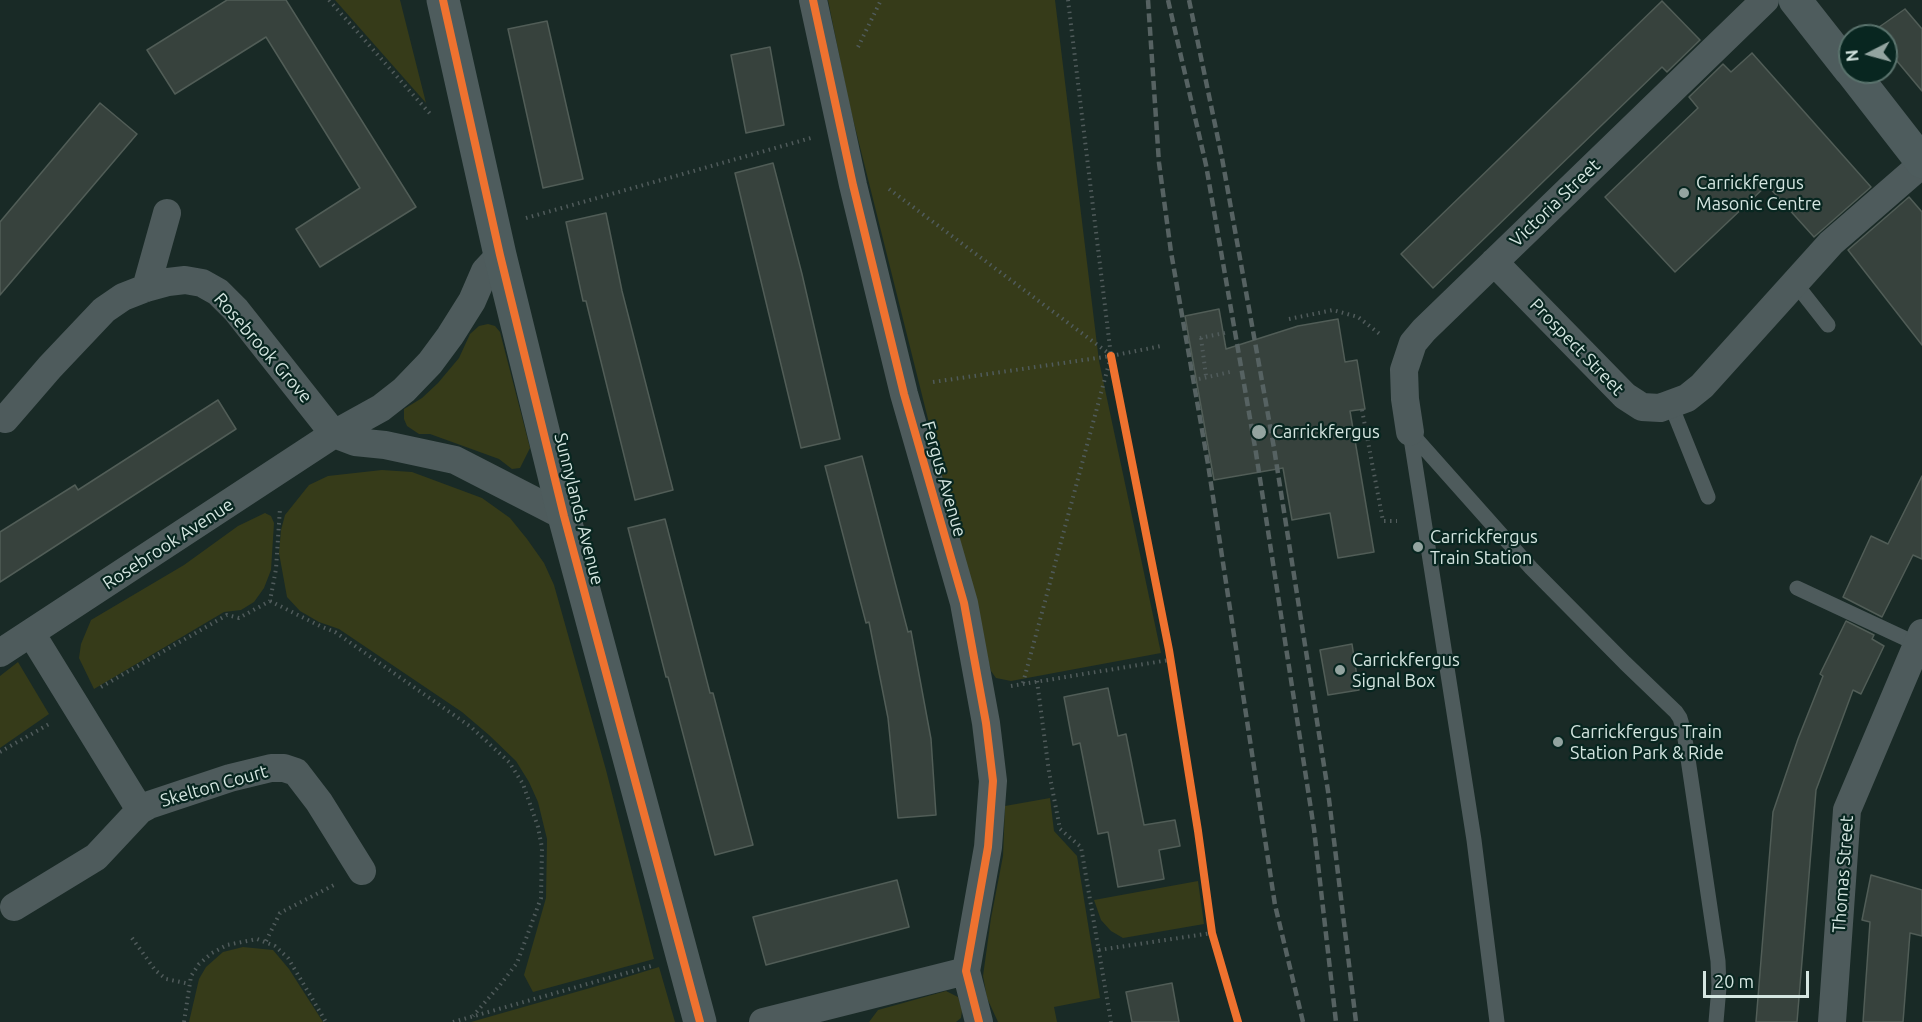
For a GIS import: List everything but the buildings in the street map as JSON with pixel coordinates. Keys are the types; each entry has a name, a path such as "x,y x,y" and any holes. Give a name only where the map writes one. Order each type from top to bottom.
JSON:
{"street":[{"name":"Sunnylands Avenue","path":"443,0 497,241 564,516 700,1022"},
{"name":"Fergus Avenue","path":"813,0 847,157 903,386 964,603 987,723 993,781 988,848 966,971"},
{"name":"Victoria Street","path":"1410,432 1404,384 1407,357 1413,343 1765,0"},
{"path":"1795,0 1838,55"},
{"path":"1861,84 1922,163"},
{"name":"Prospect Street","path":"1494,262 1630,400 1650,409 1671,405 1687,398 1702,386 1831,243 1922,163"},
{"path":"146,288 167,213"},
{"name":"Rosebrook Avenue","path":"0,653 334,434 381,408 404,390 430,363 472,301 497,241"},
{"name":"Rosebrook Grove","path":"5,419 104,310 123,297 146,288 185,280 202,282 218,292 256,334 334,434"},
{"path":"334,434 355,442 385,445 455,460 564,516"},
{"path":"31,633 140,810"},
{"name":"Thomas Street","path":"1832,1022 1846,810 1919,638"},
{"name":"Skelton Court","path":"14,907 96,857 140,810 159,801 230,778 271,768 284,768 296,772 319,802 362,870"},
{"path":"763,1022 966,971 979,1022"}],"lane":[{"path":"1795,282 1828,325"},
{"path":"1671,405 1708,497"},
{"path":"1410,432 1474,840 1497,1022"},
{"path":"1410,432 1531,568 1680,718 1718,961 1719,987 1716,1022"},
{"path":"1797,588 1919,638"}],"path":[{"path":"329,0 435,120"},
{"path":"1068,0 1111,356 1116,379"},
{"path":"497,241 841,130"},
{"path":"847,157 1111,356"},
{"path":"1288,319 1332,310 1358,317 1407,357"},
{"path":"1206,376 1200,338 1229,332"},
{"path":"903,386 1111,356 1161,346"},
{"path":"1023,683 1111,356"},
{"path":"1199,379 1230,372"},
{"path":"1362,410 1383,521 1404,522"},
{"path":"0,752 227,615 239,618 270,601 274,588 278,522 282,499 271,477"},
{"path":"270,601 335,632 471,727 509,762 522,784 538,827 542,848 541,898 517,963 473,1016"},
{"path":"1168,650 1171,671"},
{"path":"981,692 1023,683 1170,660"},
{"path":"1037,681 1049,771 1060,829 1081,847 1111,1022"},
{"path":"266,941 280,913 362,870"},
{"path":"1099,950 1213,937 1210,922"},
{"path":"132,938 155,970 166,979 190,984"},
{"path":"184,1022 191,976 199,964 212,953 227,945 257,939 276,946 288,958 326,1022"},
{"path":"453,1022 593,984 682,956"}],"green space":[{"path":"335,0 400,0 426,103"},
{"path":"828,0 1055,0 1099,361 1161,653 1011,681 996,678 991,671 848,99"},
{"path":"488,324 495,326 500,332 530,448 520,468 512,469 499,459 430,434 419,434 407,426 404,419 404,409 422,398 438,383 459,358 470,334 479,326"},
{"path":"382,470 412,472 482,498 510,518 544,563 554,585 606,770 654,959 533,992 524,975 546,898 547,839 538,802 516,761 462,712 339,629 319,622 300,611 287,597 279,553 285,515 309,485 328,476"},
{"path":"265,513 271,516 274,523 271,570 264,588 254,602 241,610 224,612 94,689 79,658 81,644 91,620 184,565 238,526"},
{"path":"18,662 49,714 0,748 0,676"},
{"path":"1050,798 1054,831 1077,856 1100,998 1054,1007 1057,1022 998,1022 987,998 983,976 1003,856 1005,806"},
{"path":"1198,881 1204,924 1123,938 1111,931 1101,920 1094,900"},
{"path":"243,947 273,950 289,969 323,1022 189,1022 199,979 206,967 223,952"},
{"path":"659,967 675,1022 471,1022 604,984"},
{"path":"946,991 958,997 962,1010 961,1018 956,1022 869,1022 878,1010"}],"railway":[{"path":"1148,0 1159,163 1171,252 1208,464 1275,905 1303,1022"},
{"path":"1168,0 1206,165 1256,453 1314,829 1336,1022"},
{"path":"1189,0 1222,158 1274,448 1328,791 1356,1022"}],"cycle path":[{"path":"443,0 500,255 564,516 700,1022"},
{"path":"813,0 853,185 904,394 964,603 986,723 993,781 988,847 966,971 979,1022"},
{"path":"1111,356 1169,650 1212,933 1238,1022"}],"place":[{"name":"Carrickfergus Masonic Centre","path":"1684,193"},
{"name":"Carrickfergus","path":"1259,432"},
{"name":"Carrickfergus Train Station","path":"1418,547"},
{"name":"Carrickfergus Signal Box","path":"1340,670"},
{"name":"Carrickfergus Train Station Park & Ride","path":"1558,742"}]}
